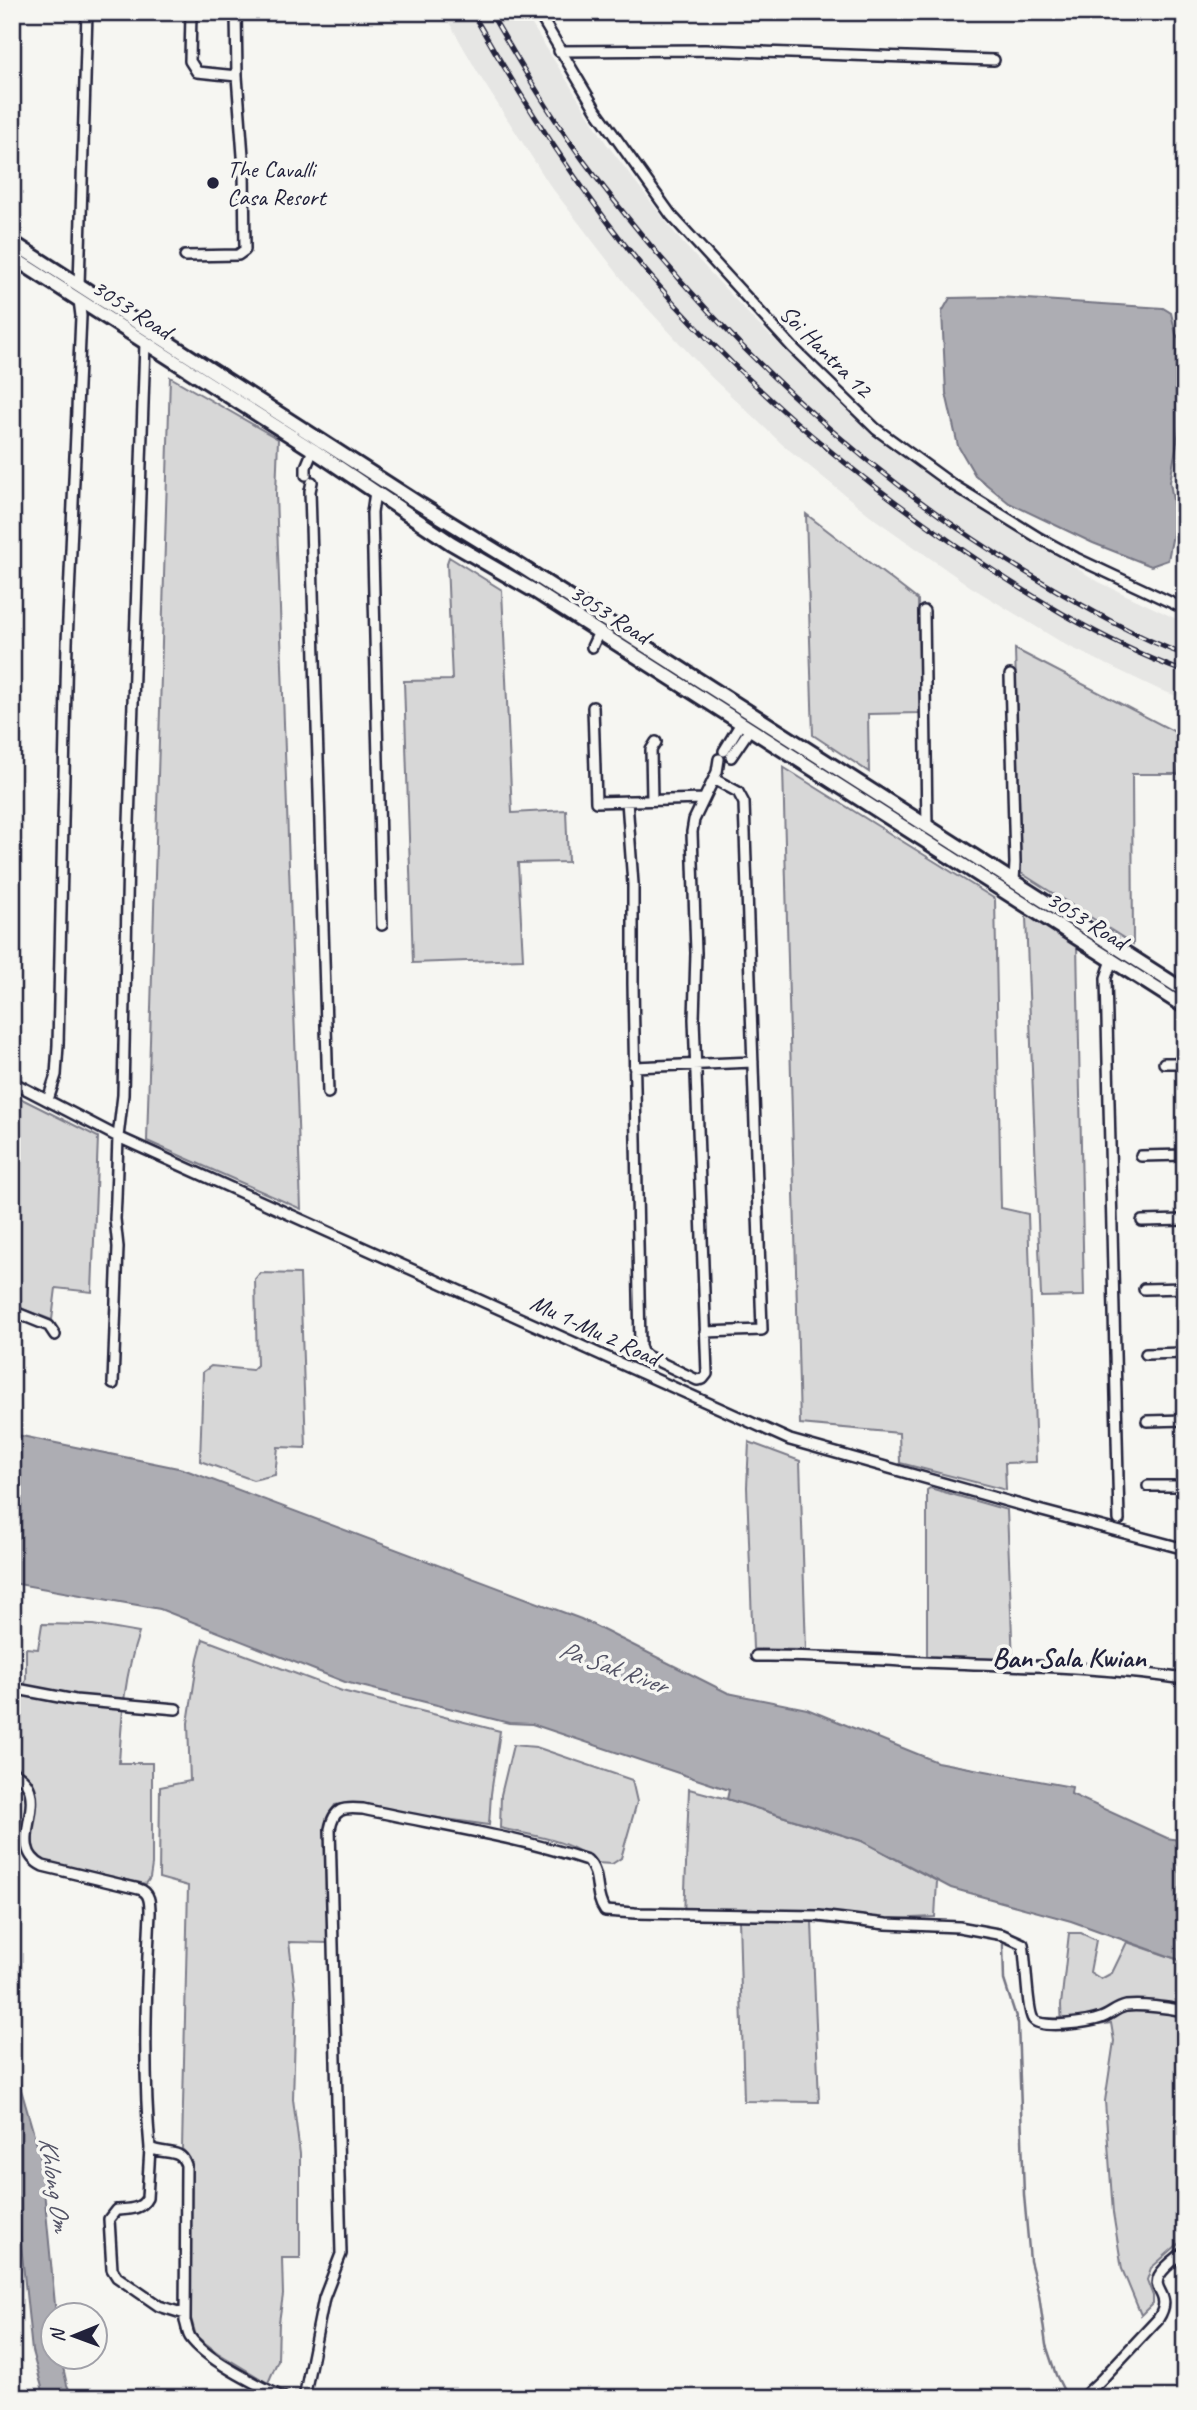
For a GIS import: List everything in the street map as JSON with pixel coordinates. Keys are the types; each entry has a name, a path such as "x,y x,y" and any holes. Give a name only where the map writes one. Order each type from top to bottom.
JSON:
{"main road":[{"name":"3053 Road","path":"12,242 421,506 496,550 1185,991"},
{"name":"3053 Road","path":"12,257 488,565 599,632 1185,1007"},
{"path":"488,565 496,550"}],"street":[{"path":"79,285 87,12"},
{"path":"191,12 192,67 197,72 237,76"},
{"path":"185,256 237,255 245,250 236,12"},
{"name":"Soi Hantra 12","path":"538,12 559,51 603,120 671,215 792,347 876,429 950,483 1039,538 1185,608"},
{"path":"559,51 705,50 994,60"},
{"path":"48,1100 56,1075 58,1045 68,617 81,316 79,300"},
{"path":"113,1384 118,1259 115,1219 118,1137 123,1095 128,839 145,343"},
{"path":"315,452 309,481 328,1093"},
{"path":"375,492 372,513 382,925"},
{"path":"924,611 927,826"},
{"path":"592,646 599,632"},
{"path":"1010,675 1014,881"},
{"path":"593,707 596,802 704,799"},
{"path":"627,801 633,884 640,1346 647,1356 697,1380 703,1379 707,1374 694,1019 696,953 692,832 694,820 715,775 746,726"},
{"path":"652,800 651,750 656,742"},
{"path":"705,1332 762,1330 744,803 738,792 715,775"},
{"path":"1112,960 1106,978 1119,1520"},
{"path":"634,1066 753,1062"},
{"path":"1164,1063 1185,1063"},
{"name":"Mu 1-Mu 2 Road","path":"12,1082 118,1137 790,1440 1185,1549"},
{"path":"1141,1156 1185,1155"},
{"path":"1142,1221 1185,1220"},
{"path":"1144,1289 1185,1288"},
{"path":"12,1311 49,1326 55,1335"},
{"path":"1146,1354 1185,1353"},
{"path":"1147,1421 1185,1420"},
{"path":"1148,1486 1185,1486"},
{"path":"756,1656 1048,1666 1185,1679"},
{"path":"12,1688 75,1700 176,1709"},
{"path":"12,1771 27,1783 31,1793 27,1851 36,1863 43,1867 139,1889 148,1895 148,2198 139,2208 116,2210 109,2219 112,2269 117,2277 159,2306 186,2314"},
{"path":"304,2398 324,2298 341,2254 330,1829 332,1818 338,1811 349,1808 363,1809 493,1834 531,1842 587,1860 594,1866 598,1877 600,1904 605,1911 819,1916 886,1924 959,1927 1003,1935 1023,1944 1030,2010 1033,2019 1038,2023 1059,2025 1100,2019 1119,2008 1129,2006 1185,2011"},
{"path":"150,2148 179,2154 186,2165 188,2334 199,2347 259,2386 284,2398"},
{"path":"1082,2398 1158,2319 1165,2308 1157,2283 1159,2276 1185,2252"}],"shaded area":[{"path":"443,12 524,12 606,143 681,241 758,324 829,392 918,463 1010,527 1099,582 1185,623 1185,699 1160,690 1066,645 971,587 876,520 783,445 708,374 628,287 549,184 481,78"},
{"path":"170,377 278,439 276,494 301,1209 147,1141"},
{"path":"806,514 918,600 920,713 868,714 869,772 813,735"},
{"path":"449,557 502,590 512,813 566,810 568,862 518,863 523,959 413,963 404,681 452,680 447,563"},
{"path":"1015,649 1185,737 1185,756 1179,757 1178,774 1132,774 1133,944 1021,873"},
{"path":"783,767 995,899 1001,1208 1028,1214 1036,1462 1005,1463 1006,1490 900,1463 899,1433 800,1424"},
{"path":"1031,914 1077,944 1084,1296 1041,1297 1026,917"},
{"path":"12,1094 98,1137 92,1292 56,1288 52,1320 12,1305"},
{"path":"260,1273 300,1274 306,1448 278,1447 275,1475 253,1480 200,1461 203,1372 211,1366 252,1370 257,1365 255,1279"},
{"path":"749,1442 800,1461 806,1650 753,1649 747,1487"},
{"path":"930,1488 1007,1510 1013,1662 927,1657 927,1490"},
{"path":"42,1624 93,1625 139,1633 127,1681 119,1763 152,1763 152,1865 146,1884 43,1862 36,1855 32,1837 37,1798 35,1789 28,1778 12,1765 12,1692 23,1693 26,1648 38,1649"},
{"path":"203,1639 342,1691 500,1731 489,1825 349,1803 335,1805 328,1816 328,1943 289,1942 296,1998 293,2099 300,2154 300,2258 282,2258 283,2295 278,2360 268,2383 218,2353 196,2336 190,2315 190,2167 187,2154 182,2149 188,1886 159,1878 160,1787 190,1781 188,1723"},
{"path":"513,1745 536,1747 632,1780 637,1802 621,1858 612,1864 596,1863 563,1843 500,1828 501,1795"},
{"path":"689,1789 862,1841 937,1881 935,1917 889,1919 888,1930 812,1922 819,2102 744,2101 739,1918 684,1916"},
{"path":"1069,1933 1081,1933 1096,1940 1090,1972 1101,1979 1112,1973 1127,1942 1185,1962 1185,2238 1151,2268 1147,2280 1153,2303 1141,2315 1122,2269 1113,2213 1105,2101 1114,2041 1111,2023 1062,2031 1061,2005"}],"water":[{"path":"998,297 1163,308 1171,313 1176,334 1185,346 1185,397 1170,482 1176,519 1168,560 1151,566 1093,543 1009,503 975,475 958,446 946,393 942,312 950,298"},
{"name":"Pa Sak River","path":"12,1434 183,1469 581,1619 728,1693 807,1709 937,1762 1072,1787 1071,1794 1167,1838 1185,1841 1185,1962 1071,1921 951,1888 862,1841 727,1799 729,1790 532,1724 509,1723 345,1682 160,1609 12,1583"},
{"path":"12,2058 41,2159 55,2302 38,2302 38,2372 64,2372 73,2398 45,2398 32,2351 12,2157"}],"waterway":[{"path":"1003,1944 1004,1980 1018,2023 1024,2195 1030,2261 1039,2295 1046,2345 1066,2395"}],"railway":[{"path":"472,12 553,145 622,241 680,309 752,382 868,481 978,560 1063,614 1123,646 1185,672"},
{"path":"490,12 558,124 631,222 682,282 792,395 851,447 913,496 977,541 1095,612 1148,640 1185,655"}],"place":[{"name":"The Cavalli Casa Resort","path":"213,183"}],"district":[{"name":"Ban Sala Kwian","path":"1069,1657"}],"water label":[{"name":"Khlong Om","path":"55,2184"}]}
